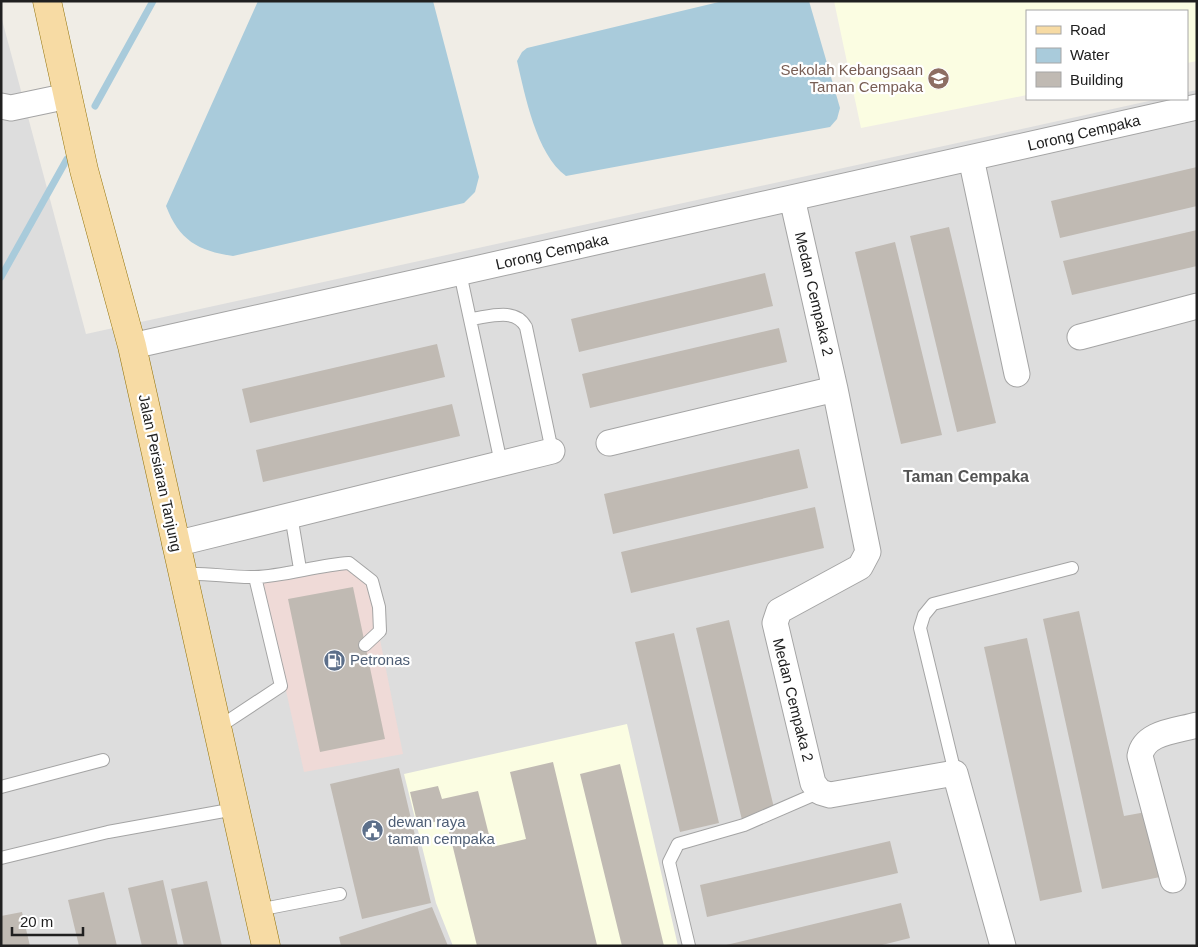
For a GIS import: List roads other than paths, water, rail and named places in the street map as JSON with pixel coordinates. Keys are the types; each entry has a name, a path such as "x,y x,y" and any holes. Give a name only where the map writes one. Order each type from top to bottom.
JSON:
{"main road":[{"name":"Jalan Persiaran Tanjung","path":"47,1 84,170 132,346 266,946"}],"street":[{"path":"1,106 11,108 68,96"},
{"name":"Lorong Cempaka","path":"132,346 1197,107"},
{"path":"971,158 1017,374"},
{"name":"Medan Cempaka 2","path":"792,198 835,389 868,552 860,566 779,611 775,624 813,783 820,792"},
{"path":"1080,337 1197,306"},
{"path":"609,443 835,389"},
{"path":"175,544 552,451"},
{"path":"1173,880 1140,756 1142,746 1151,737 1197,725"},
{"path":"820,792 830,795 842,794 955,773 1003,946"}],"lane":[{"path":"460,273 501,463"},
{"path":"470,319 506,314 515,315 522,320 526,327 552,451"},
{"path":"291,515 300,569"},
{"path":"182,574 204,572 255,577 349,563 372,581 379,607 380,631 365,645"},
{"path":"955,773 920,628 924,615 933,604 1072,568"},
{"path":"215,722 228,721 281,686 255,577"},
{"path":"1,787 103,760"},
{"path":"689,946 669,862 678,844 744,826 820,792"},
{"path":"1,858 108,832 235,809"},
{"path":"258,910 340,894"}],"water":[{"path":"258,1 433,1 479,177 475,192 464,203 233,256 210,251 191,242 177,227 166,206"},
{"path":"723,1 809,1 840,108 837,119 830,127 566,176 547,154 533,123 517,61 522,52 527,48"}],"waterway":[{"path":"95,106 153,1"},
{"path":"1,277 67,159"}],"place":[{"name":"Sekolah Kebangsaan Taman Cempaka","path":"939,79"},
{"name":"Petronas","path":"334,660"},
{"name":"dewan raya taman cempaka","path":"372,831"}],"district":[{"name":"Taman Cempaka","path":"966,476"}]}
